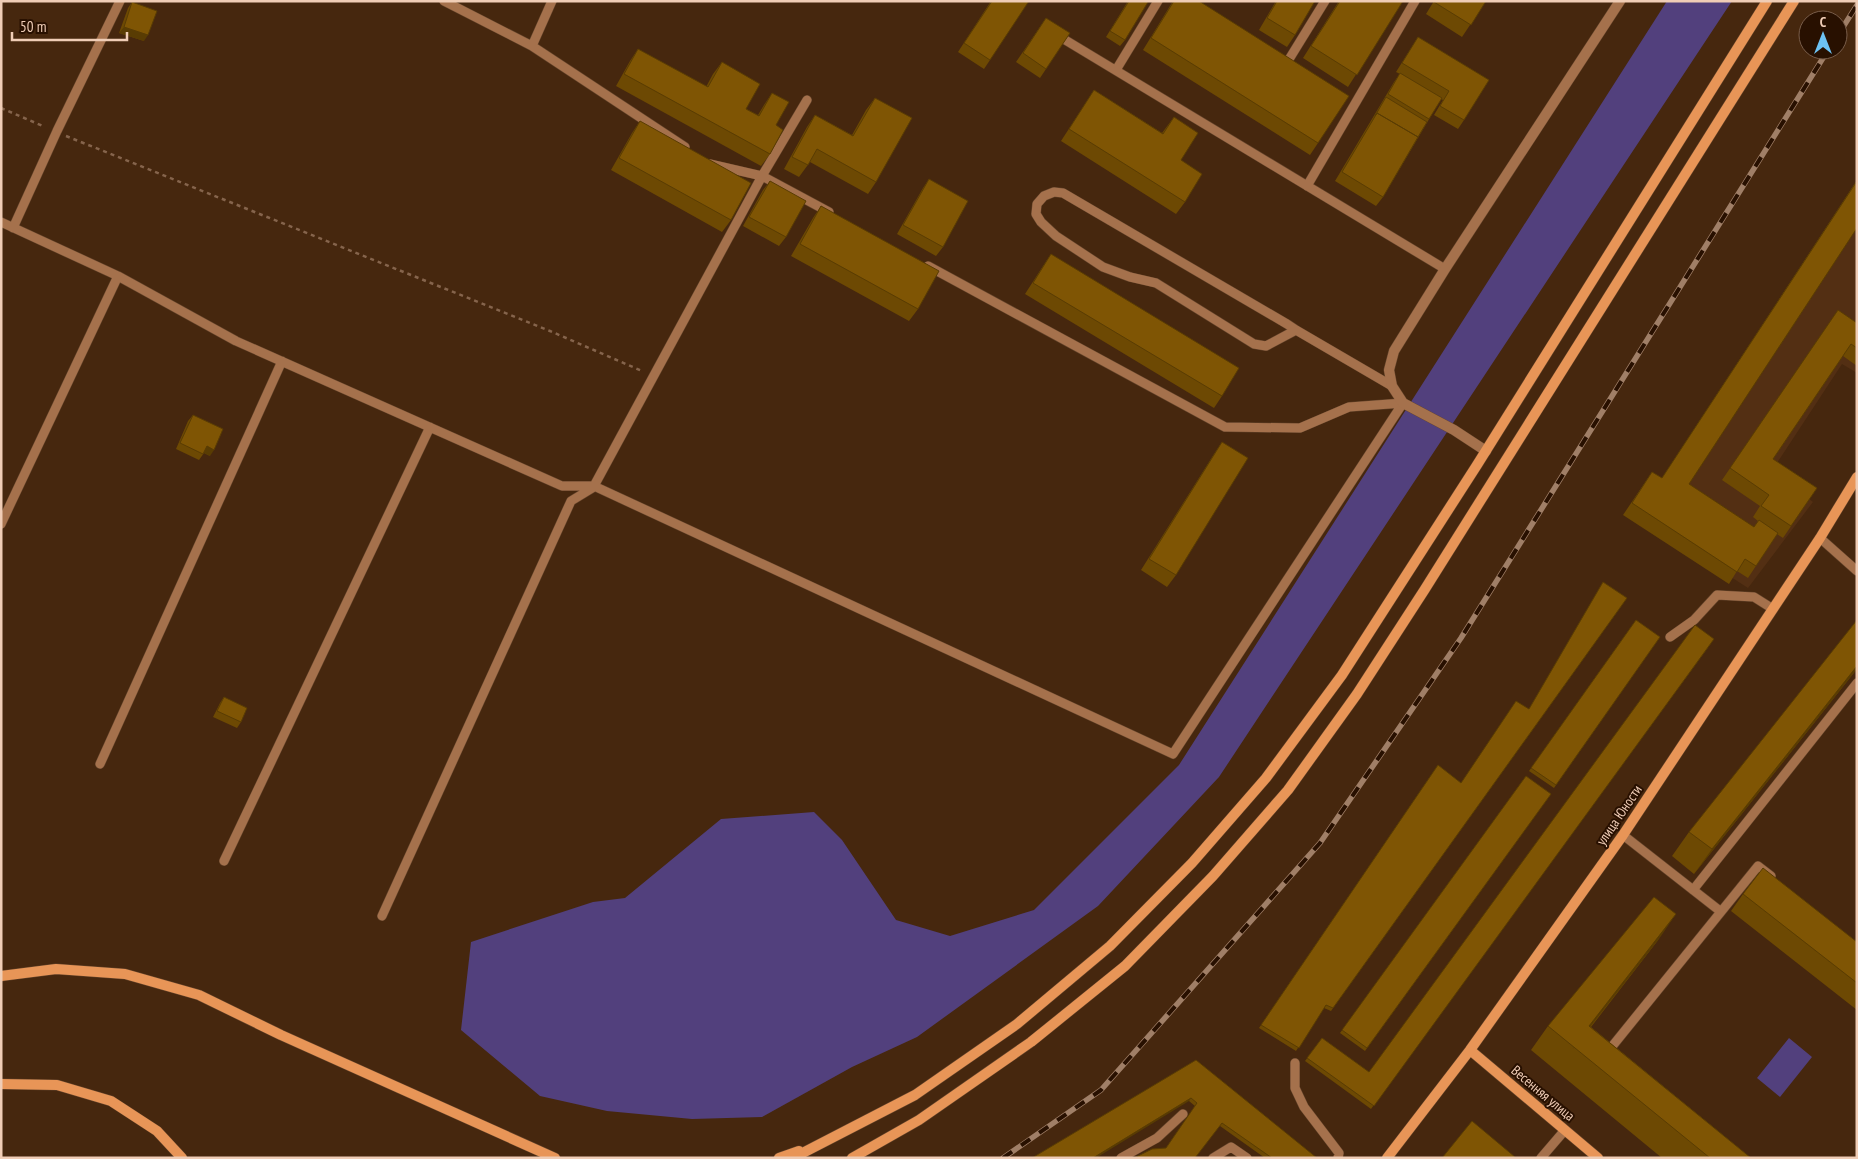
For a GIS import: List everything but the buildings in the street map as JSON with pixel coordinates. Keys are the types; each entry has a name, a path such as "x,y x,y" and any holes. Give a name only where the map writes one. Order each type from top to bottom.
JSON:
{"main road":[{"path":"794,1158 915,1094 1017,1024 1110,946 1192,863 1266,778 1342,676 1486,451 1766,1"},
{"path":"852,1158 919,1120 1023,1048 1125,966 1212,876 1288,790 1357,694 1794,1"},
{"name":"улица Юности","path":"1388,1158 1470,1050 1623,834 1820,538 1857,477"},
{"path":"1,976 56,969 125,974 199,995 555,1158"},
{"name":"Весенняя улица","path":"1470,1050 1598,1158"},
{"path":"1,1084 57,1084 111,1101 157,1131 182,1158"},
{"path":"779,1158 824,1142"}],"street":[{"path":"1486,451 1454,430 1403,404 1392,386 1389,370 1394,351 1445,269 1620,1"}],"lane":[{"path":"13,228 120,1"},
{"path":"444,1 532,46 710,163 762,176 841,219"},
{"path":"532,46 552,1"},
{"path":"1116,70 1158,1"},
{"path":"1296,66 1284,59 1325,1"},
{"path":"1307,186 1415,1"},
{"path":"1050,30 1445,269"},
{"path":"1347,98 1355,103"},
{"path":"382,916 571,501 594,486 655,377 762,176 807,100"},
{"path":"1296,330 1266,346 1254,344 1156,283 1130,277 1103,267 1056,236 1041,222 1036,214 1037,204 1044,196 1054,192 1063,193 1392,386"},
{"path":"1,222 118,276 236,341 562,486 594,486 1174,754 1403,404"},
{"path":"919,261 1224,427 1300,428 1349,407 1403,404"},
{"path":"1,524 118,276"},
{"path":"100,764 282,361"},
{"path":"224,861 430,427"},
{"path":"1820,538 1857,571"},
{"path":"1670,637 1694,620 1717,595 1754,597 1773,609"},
{"path":"1694,890 1857,683"},
{"path":"1623,834 1720,911"},
{"path":"1617,1055 1610,1049 1758,866 1781,884"},
{"path":"1295,1063 1295,1088 1304,1107 1339,1153 1338,1158"},
{"path":"1121,1158 1157,1138 1183,1114"},
{"path":"1541,1158 1565,1130"},
{"path":"1213,1158 1231,1147 1247,1158"}],"path":[{"path":"1,108 541,327 655,377"}],"shaded area":[{"path":"1667,1 1732,1 1219,777 1098,906 917,1037 852,1067 762,1117 692,1119 607,1111 540,1096 461,1030 471,942 593,902 625,898 721,819 814,812 842,840 896,920 950,936 1034,910 1179,765"},
{"path":"1857,189 1857,373 1842,364 1773,469 1813,502 1748,588 1638,517"},
{"path":"1789,1038 1812,1057 1780,1097 1757,1078"}],"railway":[{"path":"1848,19 1857,5"},
{"path":"1003,1158 1101,1090 1320,843 1461,638 1822,60"}]}
